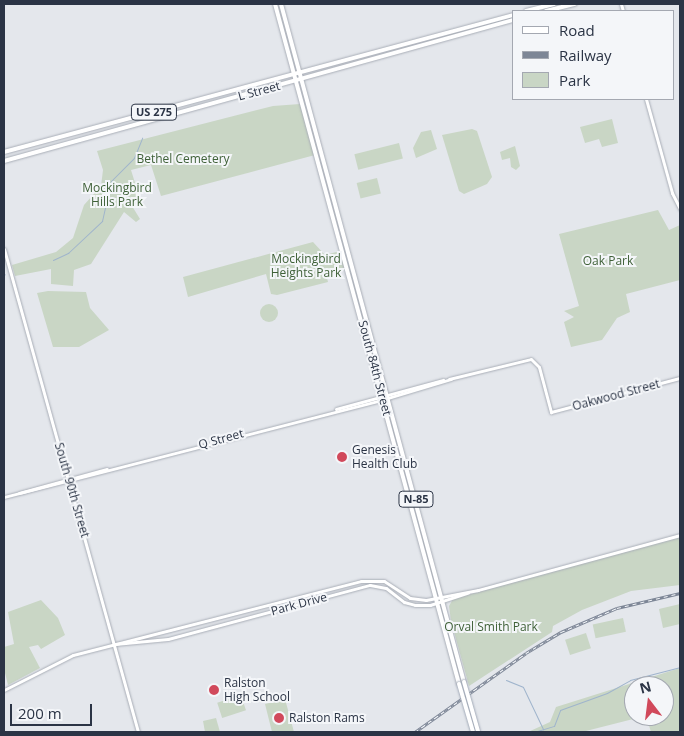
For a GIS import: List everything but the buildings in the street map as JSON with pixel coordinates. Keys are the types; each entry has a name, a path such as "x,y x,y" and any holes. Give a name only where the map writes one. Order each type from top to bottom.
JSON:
{"main road":[{"name":"South 84th Street","path":"275,4 442,599 462,683"},
{"name":"South 84th Street","path":"281,4 386,396 437,601 476,732"},
{"path":"530,10 554,4"},
{"path":"550,10 575,4"},
{"name":"L Street","path":"4,152 301,74 512,15"},
{"name":"L Street","path":"4,160 302,80 512,20"}],"street":[{"path":"646,100 672,193 680,208"},
{"name":"South 90th Street","path":"4,248 70,480 138,732"},
{"name":"Q Street","path":"4,497 526,359 534,362 551,412"},
{"name":"Oakwood Street","path":"551,412 680,378"},
{"name":"Park Drive","path":"114,644 168,639 370,585 386,588 411,605 437,601 680,535"},
{"name":"Park Drive","path":"4,690 67,657 135,637 173,632 367,580 388,583 414,600 437,601"}],"green space":[{"name":"Bethel Cemetery","path":"300,104 315,155 161,196 151,165 131,170 141,202 132,206 140,219 136,222 124,212 91,264 74,270 73,286 51,284 51,269 15,276 12,265 56,252 73,238 84,205 101,186 103,170 97,151 273,106"},
{"path":"612,119 618,143 602,147 599,139 585,143 580,127"},
{"path":"472,129 477,131 492,177 487,184 464,194 459,191 442,135"},
{"path":"431,130 437,149 416,158 413,148 421,132"},
{"path":"399,143 403,159 358,170 354,154"},
{"path":"515,146 520,166 516,170 511,167 510,158 502,160 500,152"},
{"path":"377,178 381,194 360,199 357,183"},
{"name":"Oak Park","path":"658,210 669,230 680,225 680,280 626,294 630,312 617,318 602,340 571,347 564,322 574,317 564,311 579,306 559,234"},
{"name":"Mockingbird Heights Park","path":"313,242 325,255 340,251 345,269 326,274 328,282 277,295 271,294 266,274 188,297 183,277"},
{"path":"48,291 86,292 90,308 109,330 79,347 53,347 37,293"},
{"path":"269,304 275,307 278,313 275,319 269,322 263,319 260,313 263,307"},
{"name":"Orval Smith Park","path":"680,536 680,585 631,591 582,610 553,626 552,632 469,686 451,621 449,606 453,599"},
{"path":"41,600 58,618 65,635 41,649 38,645 29,647 40,668 8,685 4,669 4,647 14,644 8,612"},
{"path":"680,604 680,624 663,628 659,609"},
{"path":"623,618 626,632 596,638 593,624"},
{"path":"586,633 591,648 570,655 565,640"},
{"path":"680,668 680,732 651,732 649,726 674,726 674,676 655,676"},
{"path":"624,686 624,721 582,732 528,732 550,722 556,707"},
{"path":"241,695 246,710 222,718 217,703"},
{"name":"Ralston Rams","path":"285,699 294,732 272,732 265,704"},
{"path":"216,718 220,732 205,732 203,721"}],"waterway":[{"path":"53,260 68,253 102,221 111,181 134,158 142,138"},
{"path":"534,732 554,726 560,710 607,693 630,680 680,667"},
{"path":"506,680 523,687 543,729"}],"railway":[{"path":"415,732 526,653 561,632 617,608 680,593"}],"place":[{"name":"Genesis Health Club","path":"342,457"},
{"name":"Ralston High School","path":"214,690"},
{"name":"Ralston Rams","path":"279,718"}],"park label":[{"name":"Mockingbird Hills Park","path":"117,195"}]}
